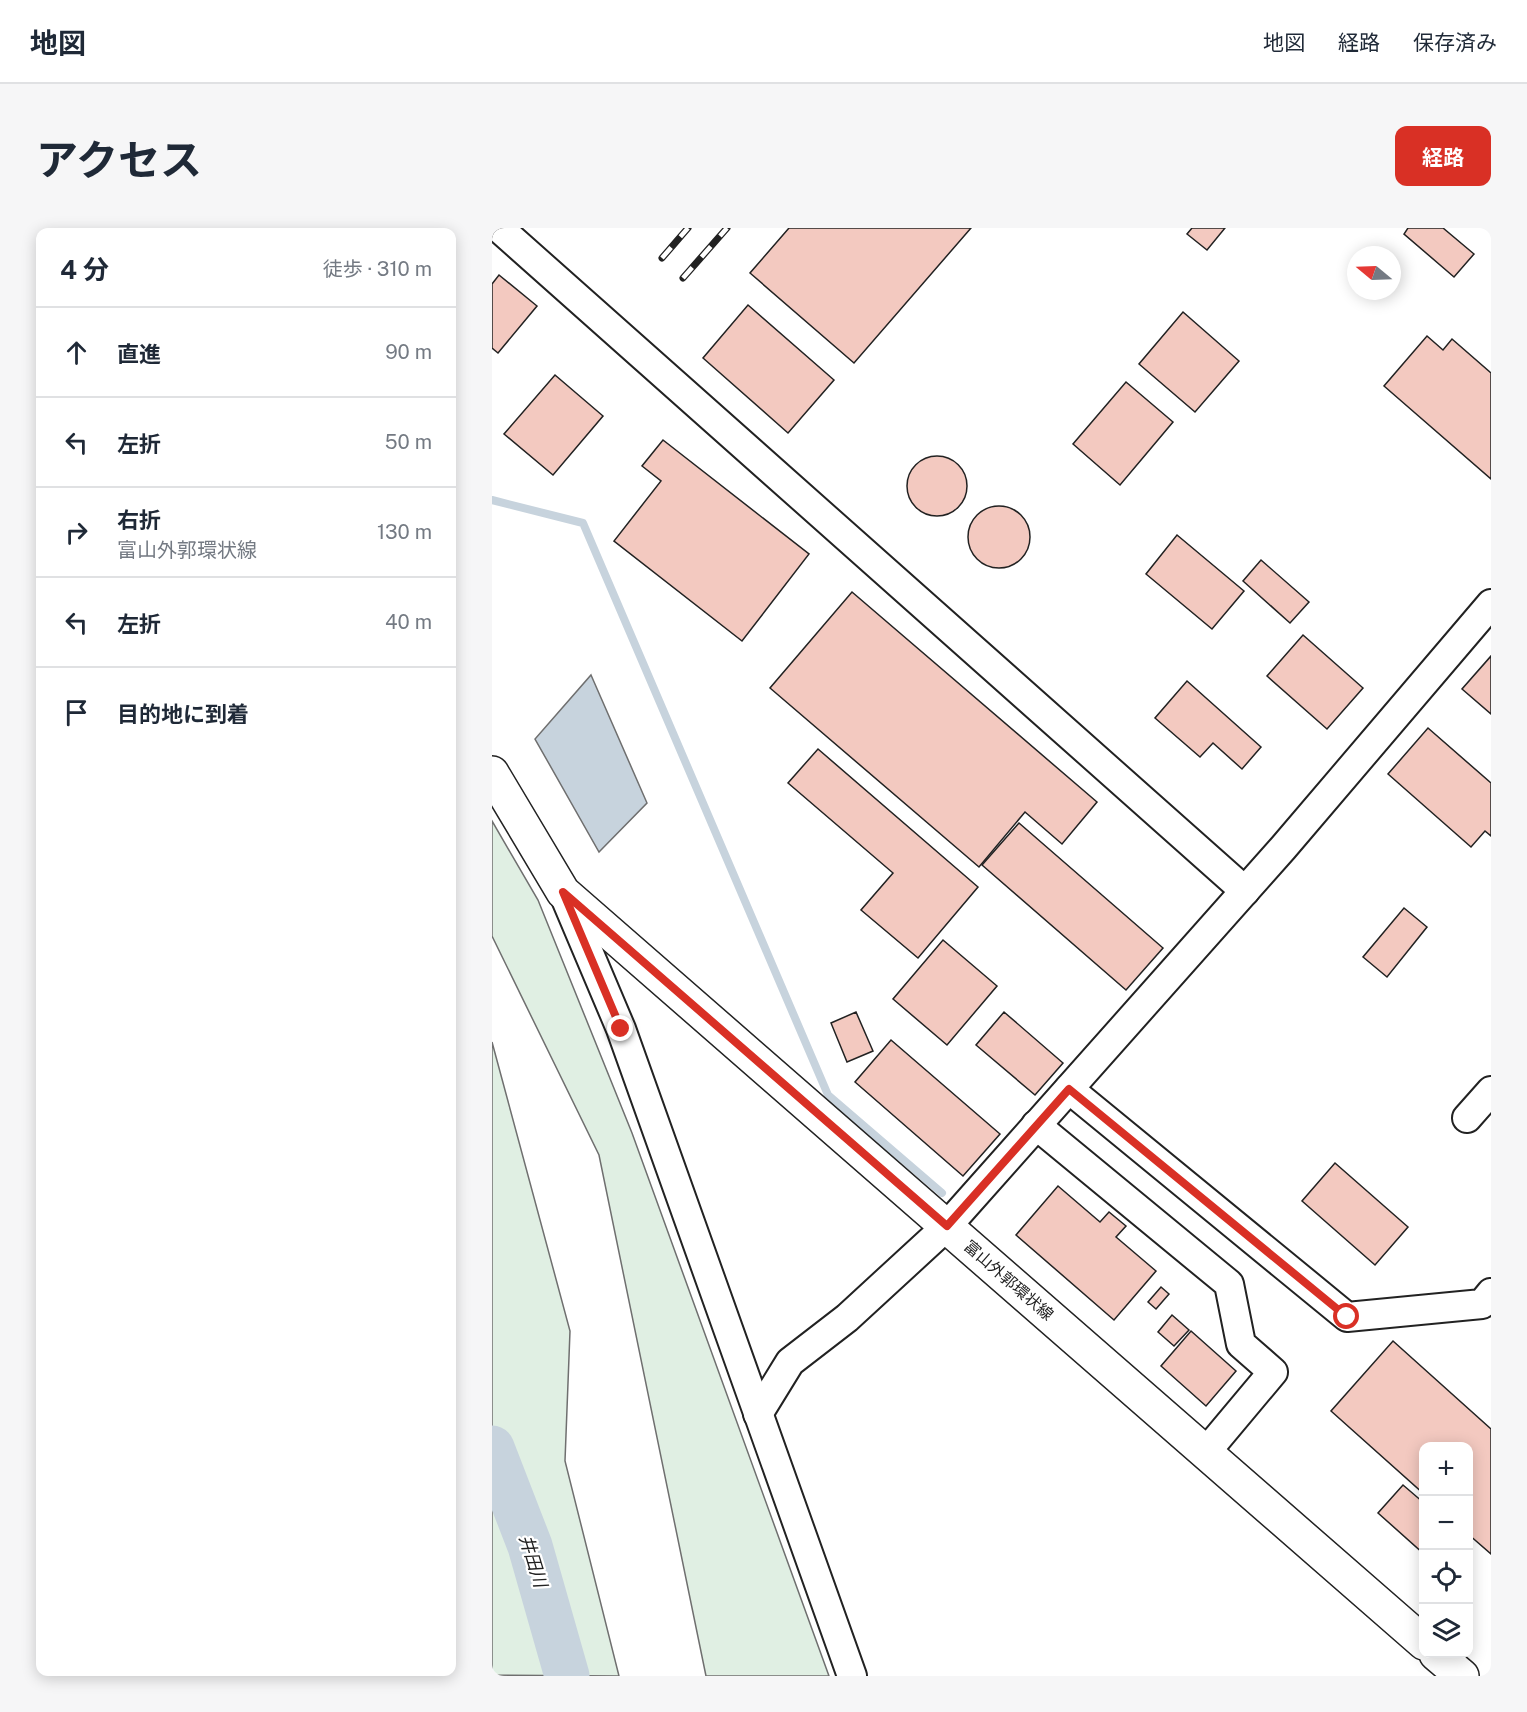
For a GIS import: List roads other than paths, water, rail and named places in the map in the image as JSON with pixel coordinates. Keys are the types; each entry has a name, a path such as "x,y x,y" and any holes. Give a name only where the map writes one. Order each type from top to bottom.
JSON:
{"main road":[{"name":"富山外郭環状線","path":"492,773 563,892 1419,1639"},
{"path":"1442,1658 1462,1676"}],"street":[{"path":"499,228 1245,891"},
{"path":"758,1414 790,1362 847,1318 947,1226 1245,891 1491,604"},
{"path":"563,892 621,1029 852,1676"},
{"path":"1069,1089 1347,1317 1482,1304 1491,1293"},
{"path":"1467,1118 1491,1091"},
{"path":"1036,1125 1228,1284 1240,1344 1273,1372 1206,1452"}],"waterway":[{"path":"492,500 583,523 828,1095 942,1193"},
{"name":"井田川","path":"492,1448 530,1546 567,1676"}],"railway":[{"path":"662,258 688,228"},
{"path":"683,278 727,228"}]}
